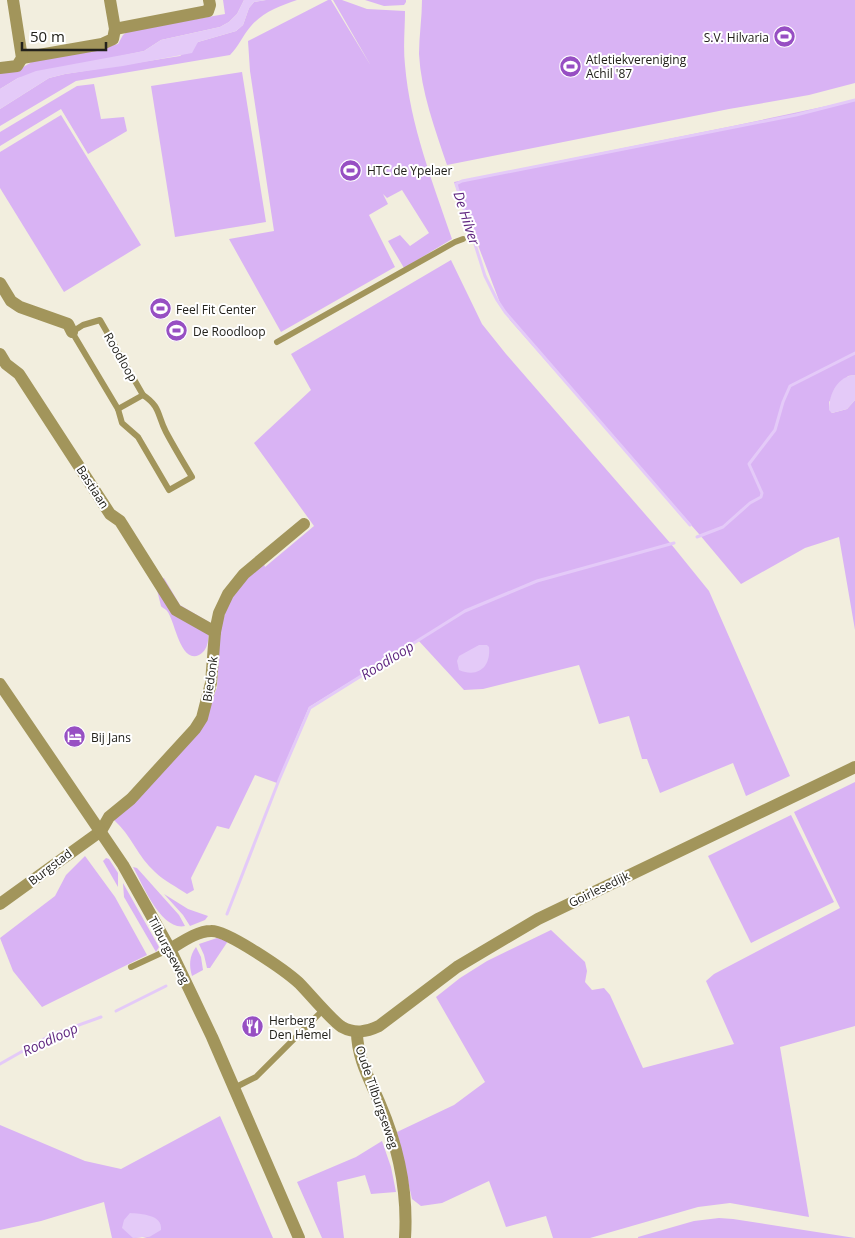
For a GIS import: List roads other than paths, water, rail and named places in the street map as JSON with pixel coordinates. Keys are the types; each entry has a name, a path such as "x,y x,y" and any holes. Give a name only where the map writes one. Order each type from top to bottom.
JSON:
{"street":[{"path":"0,68 17,66 22,58 13,0"},
{"path":"22,58 102,44 113,38 115,29 110,0"},
{"path":"115,29 208,11 209,0"},
{"path":"0,283 15,304 24,309 68,324 72,332"},
{"name":"Bastiaan","path":"0,354 6,364 19,374 110,514 120,521 176,610 215,632"},
{"name":"Biedonk","path":"101,831 109,817 131,799 196,729 206,706 211,683 215,632 219,613 228,594 244,574 304,524"},
{"name":"Tilburgseweg","path":"0,684 123,865 170,949 234,1088 299,1238"},
{"name":"Goirlesedijk","path":"357,1032 367,1031 379,1026 457,967 538,919 855,766"},
{"name":"Burgstad","path":"0,904 101,831"},
{"name":"Oude Tilburgseweg","path":"170,949 192,936 209,931 220,931 265,958 297,981 341,1026 357,1032 360,1059 393,1139 405,1204 405,1238"}],"lane":[{"path":"277,342 447,246 463,239"},
{"name":"Roodloop","path":"72,332 83,325 100,320 143,395 118,409"},
{"path":"72,332 118,409 122,423 138,437 169,490 192,477 164,429 161,416 156,407 143,395"},
{"path":"131,967 170,949"},
{"path":"234,1088 256,1077 324,1009"}],"waterway":[{"name":"De Hilver","path":"690,525 505,312 485,276 456,184 462,181 796,115 855,100"},
{"name":"Roodloop","path":"697,537 723,527 750,503 761,497 762,493 749,464 775,430 790,386 855,353"},
{"name":"Roodloop","path":"227,914 279,780 310,708 465,611 537,581 674,543"},
{"name":"Roodloop","path":"116,1011 166,986"},
{"name":"Roodloop","path":"0,1064 51,1035 101,1017"}],"place":[{"name":"S.V. Hilvaria","path":"785,37"},
{"name":"Atletiekvereniging Achil '87","path":"570,66"},
{"name":"HTC de Ypelaer","path":"351,170"},
{"name":"Feel Fit Center","path":"160,309"},
{"name":"De Roodloop","path":"177,331"},
{"name":"Bij Jans","path":"75,737"},
{"name":"Herberg Den Hemel","path":"253,1027"}]}
